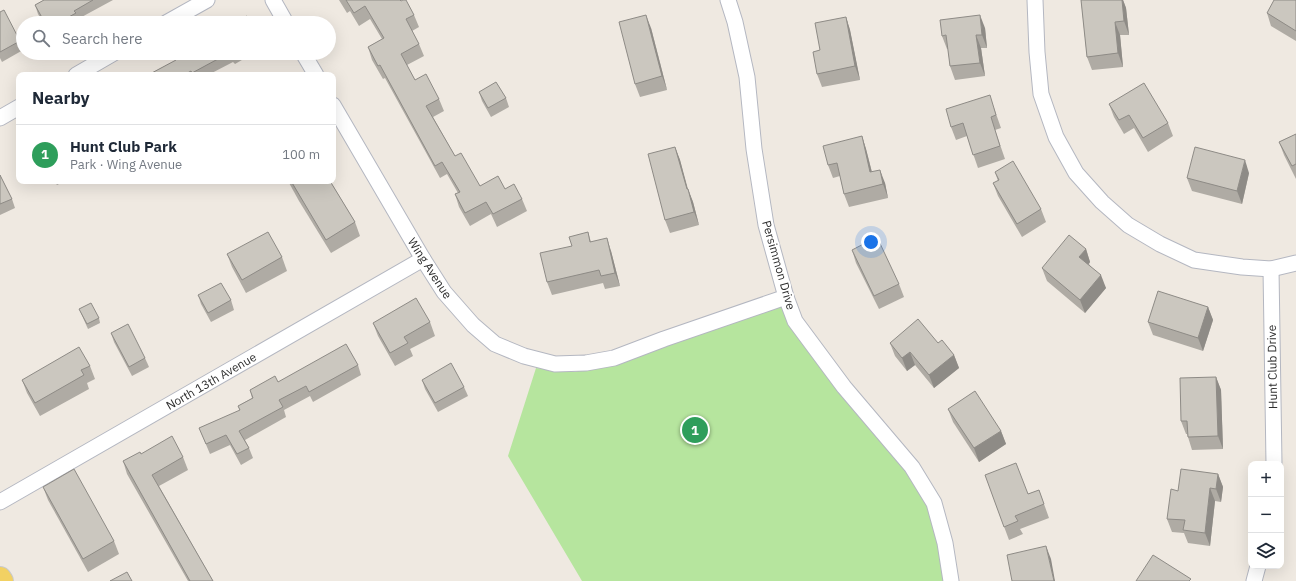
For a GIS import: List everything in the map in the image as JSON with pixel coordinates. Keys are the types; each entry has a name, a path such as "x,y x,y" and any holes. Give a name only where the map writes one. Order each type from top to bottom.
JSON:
{"street":[{"path":"178,16 207,0"},
{"path":"272,0 282,16"},
{"name":"Persimmon Drive","path":"728,0 735,22 747,77 754,149 766,225 786,297 795,321 844,387 912,467 934,503 945,543 951,581"},
{"path":"1035,0 1037,52 1041,94 1056,137 1076,173 1102,202 1128,225 1160,244 1194,260 1242,267 1271,269 1296,263"},
{"path":"81,72 102,60"},
{"path":"307,60 314,72"},
{"path":"0,118 16,110"},
{"name":"Wing Avenue","path":"336,110 423,259 444,292 473,325 495,344 524,356 555,364 586,363 614,358 786,297"},
{"name":"North 13th Avenue","path":"0,502 423,259"},
{"name":"Hunt Club Drive","path":"1271,269 1274,461"},
{"path":"1254,581 1257,569"}],"green space":[{"path":"780,306 795,321 903,465 929,508 940,551 945,581 582,581 508,456 536,368 575,372"}],"building":[{"path":"44,0 93,0 74,11 76,13 71,16 41,16 35,5"},
{"path":"346,0 406,0 414,15 406,19 419,44 401,54 415,80 426,74 439,99 426,106 455,156 461,153 480,186 498,176 505,189 514,184 522,199 493,214 486,202 465,213 455,194 460,192 442,162 435,166 380,65 378,66 368,47 384,38 365,6 354,13"},
{"path":"1081,0 1122,0 1124,21 1115,22 1118,53 1087,57"},
{"path":"1274,0 1296,0 1296,31 1267,13"},
{"path":"4,10 16,33 16,43 0,52 0,12"},
{"path":"646,15 662,76 635,84 619,22"},
{"path":"980,15 982,35 976,35 980,63 950,66 946,35 942,36 940,20"},
{"path":"846,17 855,66 817,74 813,52 820,50 815,23"},
{"path":"176,60 216,60 194,72 154,72"},
{"path":"496,82 506,98 488,108 479,92"},
{"path":"1144,83 1168,123 1143,138 1129,115 1119,120 1109,104"},
{"path":"990,95 996,115 991,117 1000,146 973,155 963,123 951,127 946,109"},
{"path":"1296,134 1296,164 1292,166 1279,142"},
{"path":"862,136 870,172 880,170 883,184 844,194 837,163 828,165 823,146"},
{"path":"675,147 694,212 665,220 648,154"},
{"path":"1195,147 1245,160 1237,191 1187,178"},
{"path":"1013,161 1041,209 1017,224 993,183 999,180 995,172"},
{"path":"0,175 12,199 0,204"},
{"path":"293,184 332,184 355,222 326,240"},
{"path":"268,232 282,257 242,280 227,254"},
{"path":"588,232 590,242 607,238 615,273 601,276 599,270 547,282 540,253 572,246 569,237"},
{"path":"1069,235 1086,249 1079,257 1101,275 1080,300 1042,268"},
{"path":"877,237 899,284 874,296 852,250"},
{"path":"221,283 231,300 208,313 198,295"},
{"path":"1158,291 1208,307 1198,338 1148,322"},
{"path":"416,298 430,322 404,337 408,343 390,353 373,323"},
{"path":"91,303 99,318 87,324 79,309"},
{"path":"918,319 938,343 942,340 954,355 929,375 910,352 902,358 890,343"},
{"path":"128,324 145,358 129,367 111,333"},
{"path":"346,344 358,365 309,392 306,386 279,400 283,407 239,431 249,448 237,454 226,435 206,444 199,428 240,410 238,406 253,398 250,390 275,376 278,382"},
{"path":"79,347 90,366 81,370 84,375 35,403 22,380"},
{"path":"451,363 464,387 435,403 422,380"},
{"path":"1216,377 1218,436 1188,437 1187,421 1181,421 1180,378"},
{"path":"975,391 1001,431 974,448 948,409"},
{"path":"172,436 183,457 152,475 213,581 190,581 123,461 140,452 141,454"},
{"path":"1016,463 1028,494 1039,490 1044,504 1015,516 1018,521 1004,527 985,475"},
{"path":"74,469 114,541 83,559 43,487"},
{"path":"1181,469 1218,474 1216,489 1210,488 1205,533 1183,530 1185,520 1167,519 1171,489 1178,491"},
{"path":"1046,546 1054,581 1012,581 1007,555"},
{"path":"1153,555 1191,579 1189,581 1136,581"},
{"path":"127,572 132,581 110,581"}],"place":[{"name":"Hunt Club Park","path":"695,430"}]}
